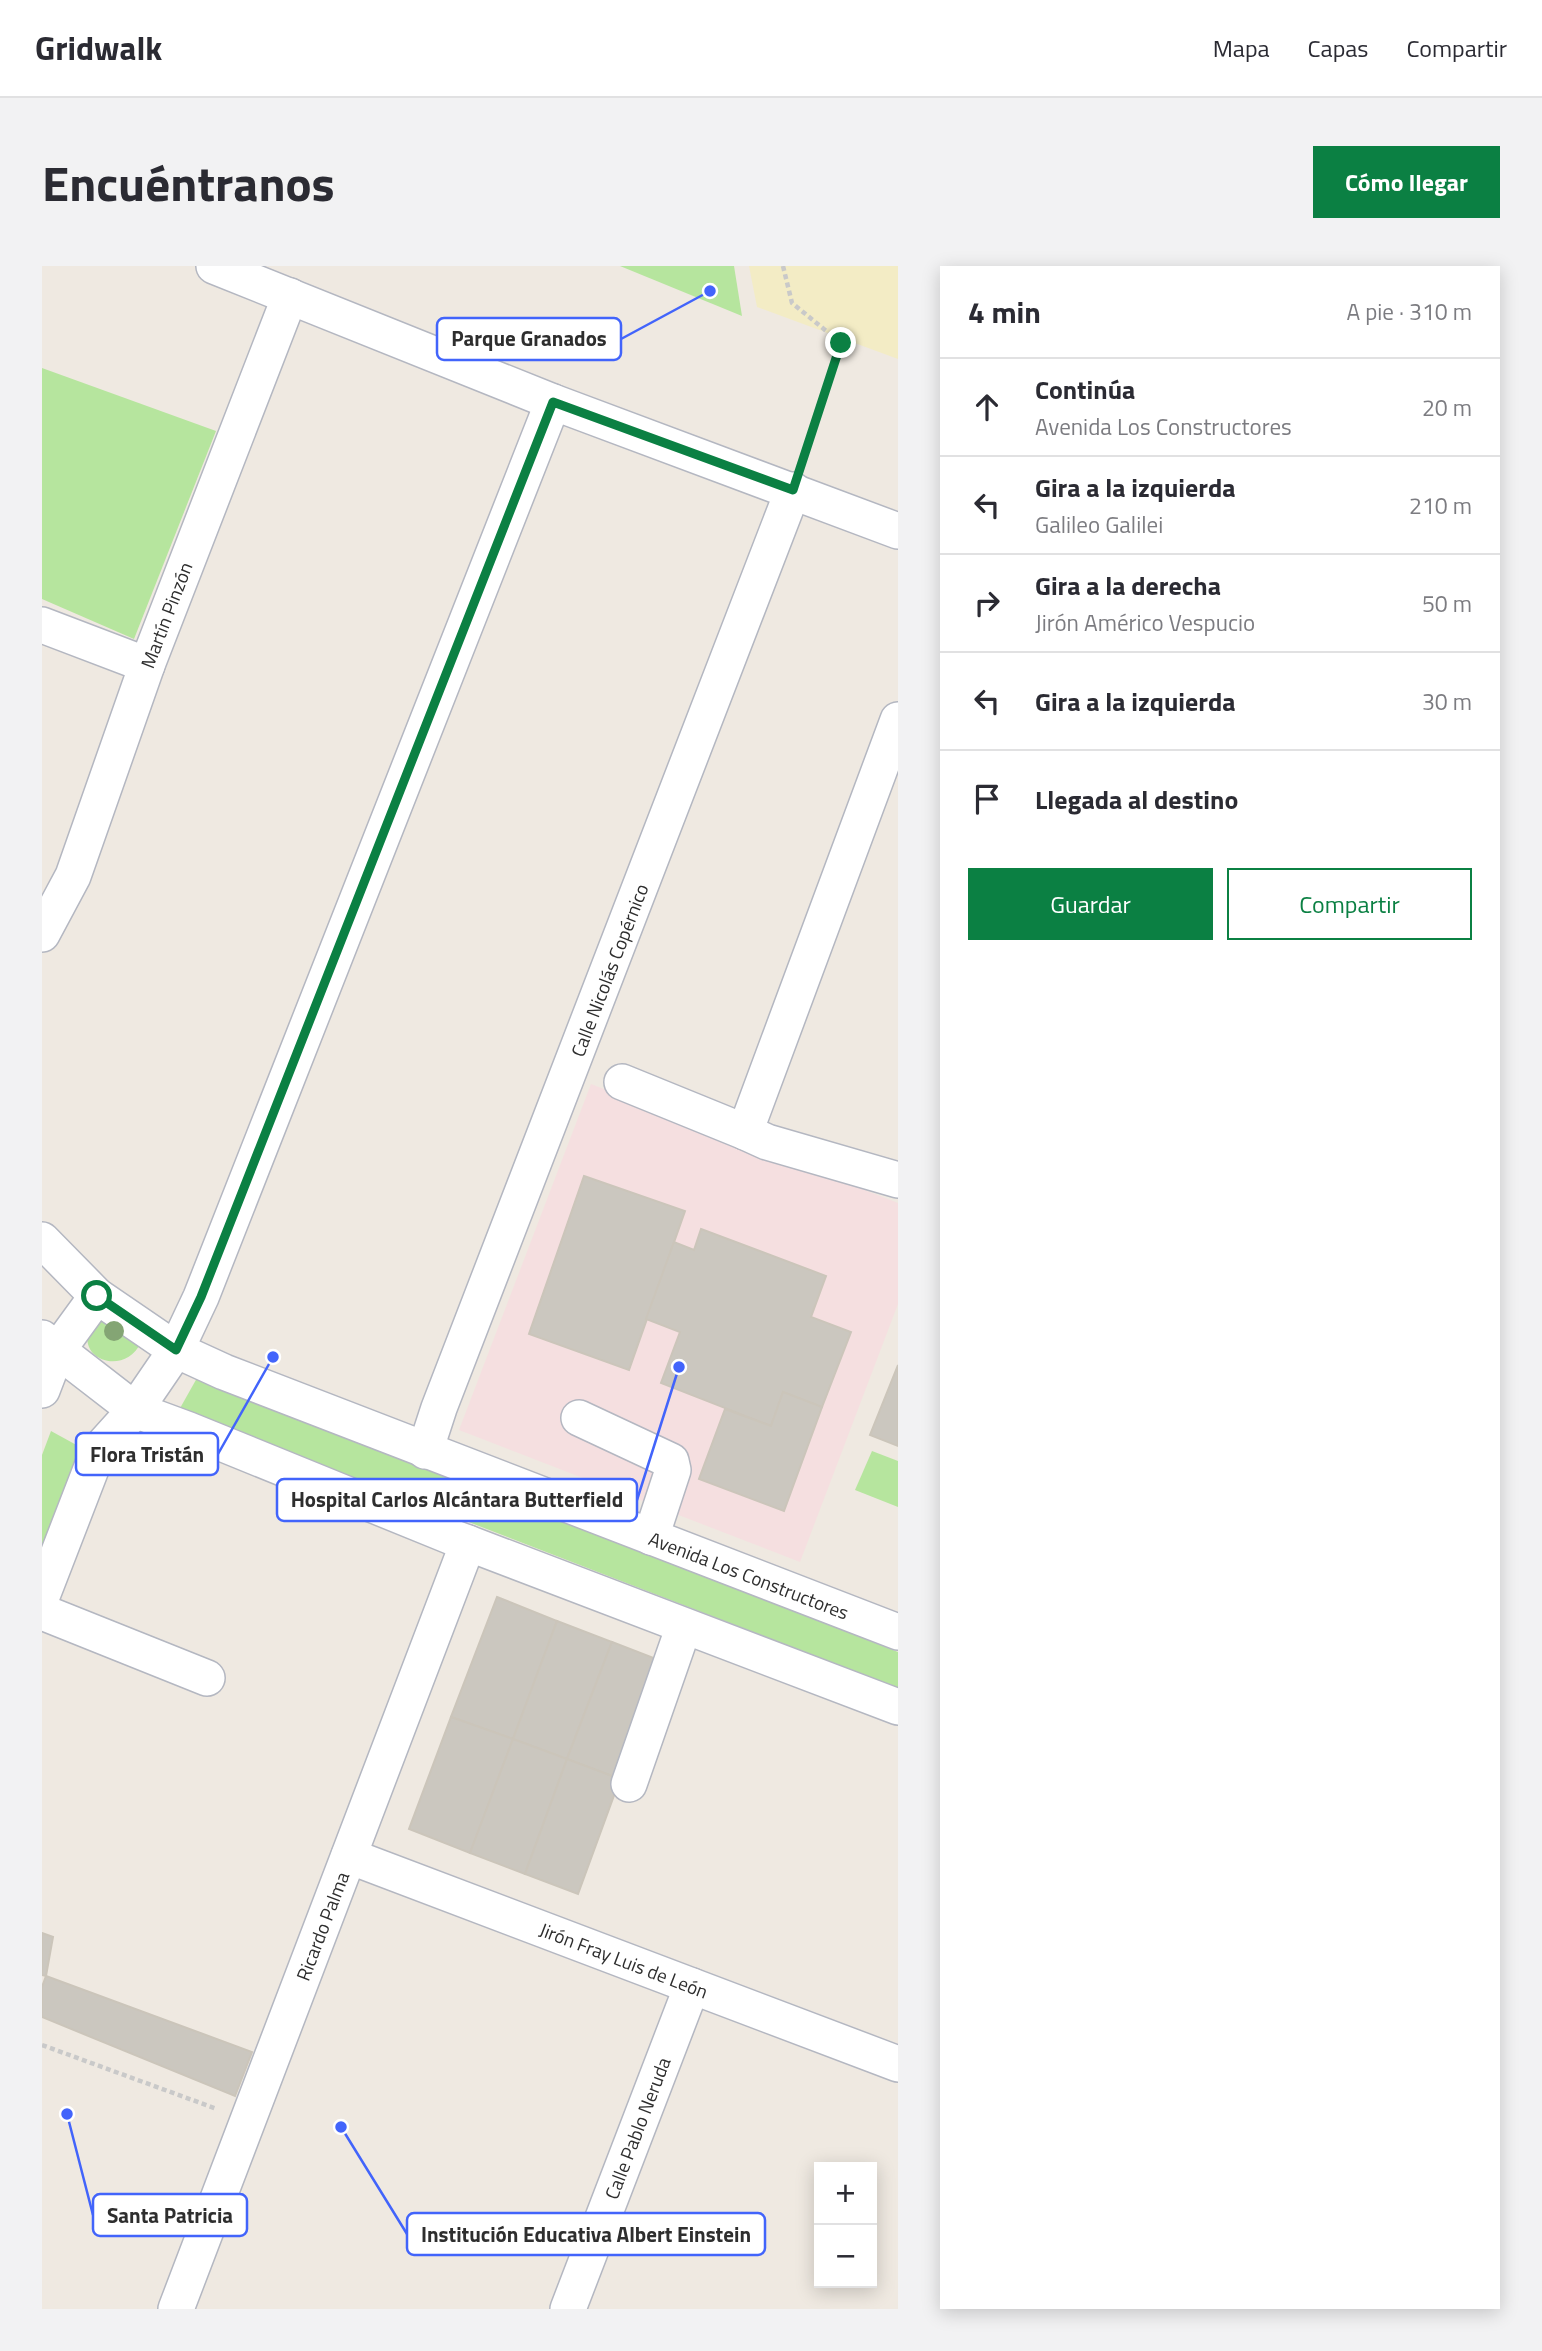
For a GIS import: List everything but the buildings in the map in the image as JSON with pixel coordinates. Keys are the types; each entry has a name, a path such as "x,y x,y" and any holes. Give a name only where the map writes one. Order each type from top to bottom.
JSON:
{"street":[{"path":"214,266 553,402 898,531"},
{"name":"Martín Pinzón","path":"42,934 72,876 147,665 290,296"},
{"path":"42,1596 98,1451 135,1410 176,1350 201,1297 553,402"},
{"name":"Calle Nicolás Copérnico","path":"425,1451 439,1408 793,490"},
{"path":"42,625 147,665"},
{"path":"745,1132 898,720"},
{"path":"622,1082 767,1142 898,1180"},
{"name":"Avenida Los Constructores","path":"42,1240 97,1296 176,1350 266,1390 898,1632"},
{"path":"42,1390 50,1345 97,1296"},
{"path":"50,1345 135,1410 468,1543 898,1707"},
{"path":"579,1418 671,1461 673,1470 651,1537"},
{"name":"Ricardo Palma","path":"176,2309 468,1543"},
{"path":"42,1612 206,1678"},
{"path":"629,1784 684,1626"},
{"name":"Jirón Fray Luis de León","path":"349,1856 898,2064"},
{"name":"Calle Pablo Neruda","path":"568,2309 692,1986"}],"path":[{"path":"783,266 792,303 841,343 793,490"},
{"path":"42,2045 248,2120"}],"shaded area":[{"path":"591,1084 898,1203 898,1304 800,1562 459,1430"}],"green space":[{"path":"620,266 734,266 742,316"},
{"path":"42,368 216,431 134,639 42,599"},
{"path":"96,1316 141,1342 134,1352 126,1358 107,1361 91,1351 88,1332"},
{"path":"197,1378 898,1652 898,1688 179,1410"},
{"path":"51,1431 91,1453 42,1582 42,1455"},
{"path":"872,1451 898,1461 898,1507 855,1490"}],"sand":[{"path":"749,266 898,266 898,359 757,307"}],"place":[{"name":"Parque Granados","path":"710,291"},
{"name":"Flora Tristán","path":"273,1357"},
{"name":"Hospital Carlos Alcántara Butterfield","path":"679,1367"},
{"name":"Santa Patricia","path":"67,2114"},
{"name":"Institución Educativa Albert Einstein","path":"341,2127"}],"route":[{"path":"97,1296 176,1350 201,1297 553,402 793,490 841,343"}]}
